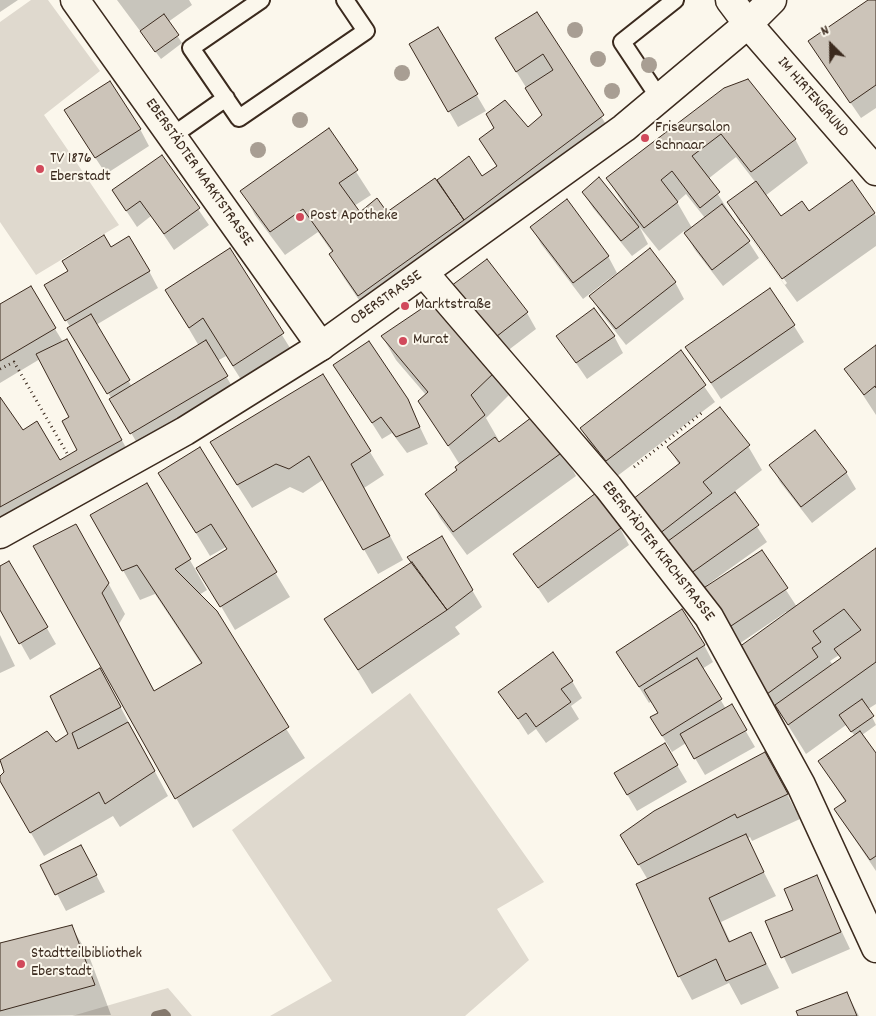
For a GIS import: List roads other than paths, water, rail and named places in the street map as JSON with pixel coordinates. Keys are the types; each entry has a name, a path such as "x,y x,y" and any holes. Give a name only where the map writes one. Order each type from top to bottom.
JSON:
{"street":[{"name":"EBERSTÄDTER MARKTSTRASSE","path":"75,0 321,346"},
{"name":"IM HIRTENGRUND","path":"730,0 748,24 876,171"},
{"name":"OBERSTRASSE","path":"0,534 185,430 321,346 660,100 748,24 772,0"},
{"name":"EBERSTÄDTER KIRCHSTRASSE","path":"424,273 608,487 709,617 801,785 876,948"}],"lane":[{"path":"261,0 191,48 240,118 366,31 345,0"},
{"path":"660,100 622,42 675,0"},
{"path":"172,136 226,98"}],"waterway":[{"path":"156,1016 164,1014 166,1016"}],"place":[{"name":"Friseursalon Schnaar","path":"645,138"},
{"name":"TV 1876 Eberstadt","path":"40,169"},
{"name":"Post Apotheke","path":"300,217"},
{"name":"Marktstraße","path":"405,306"},
{"name":"Murat","path":"403,341"},
{"name":"Stadtteilbibliothek Eberstadt","path":"21,964"}]}
